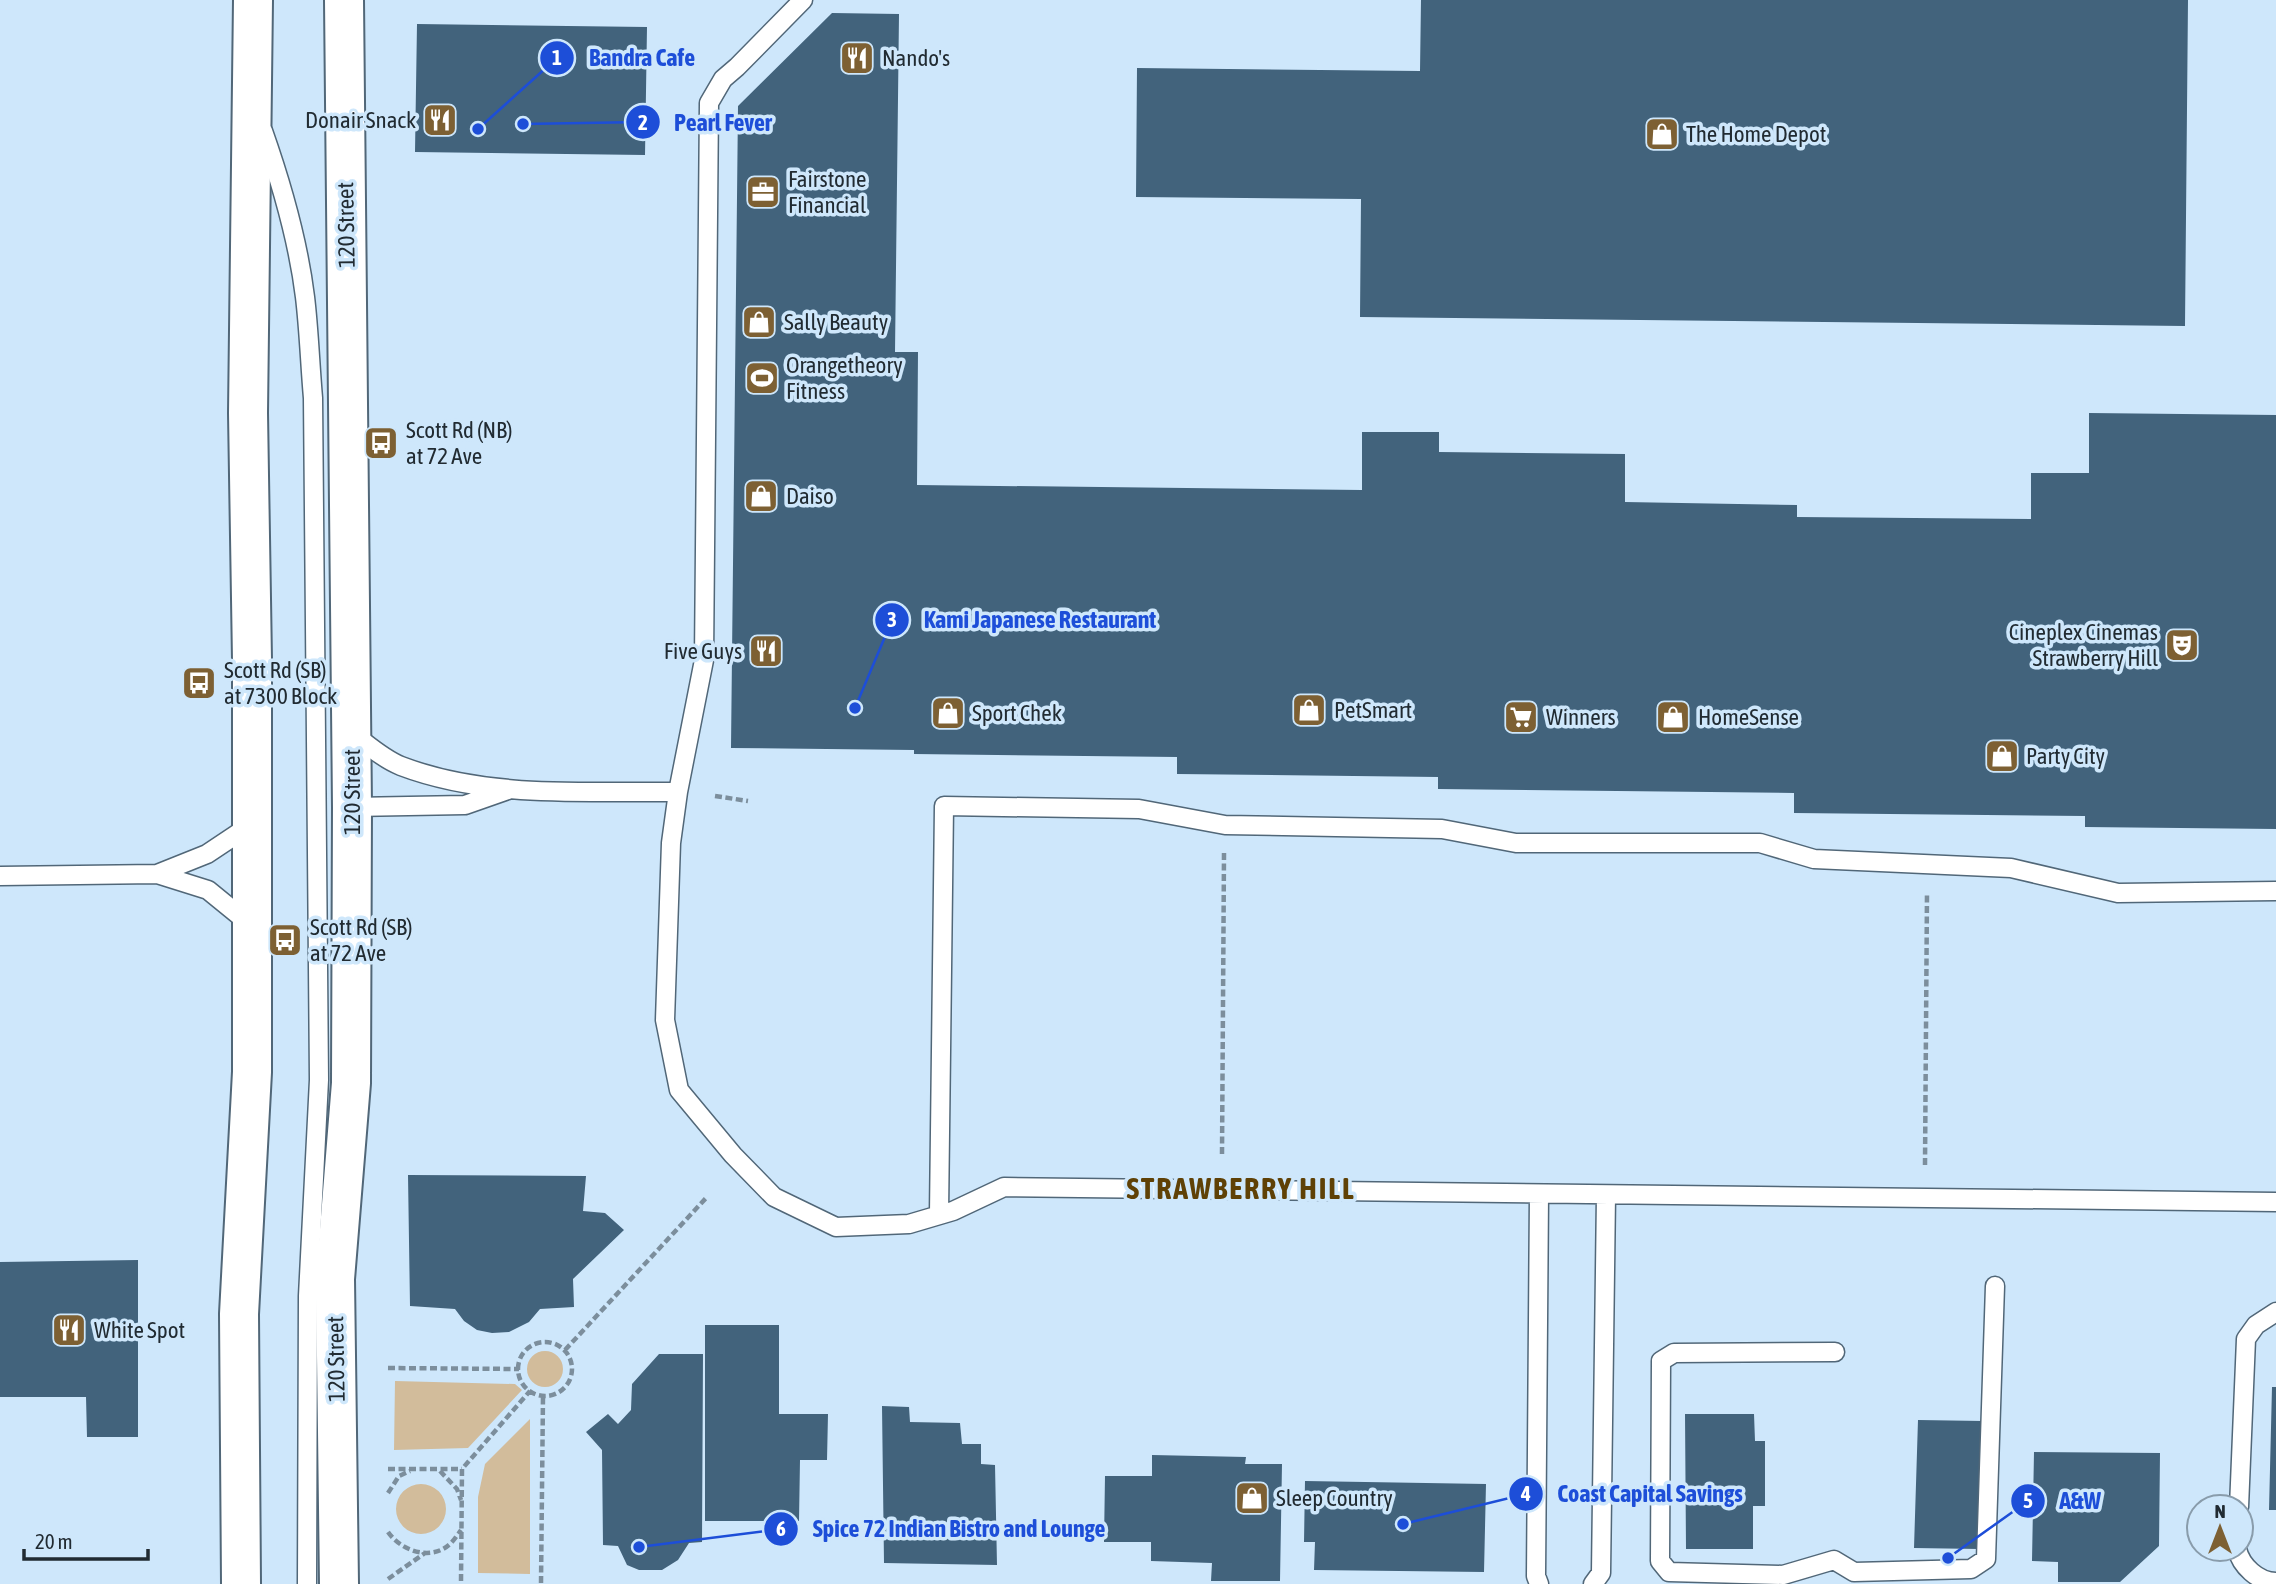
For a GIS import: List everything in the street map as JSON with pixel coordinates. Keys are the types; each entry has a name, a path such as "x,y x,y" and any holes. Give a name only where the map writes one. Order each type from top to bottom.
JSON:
{"main road":[{"path":"241,1584 239,1314 252,1072 248,414 253,0"},
{"name":"120 Street","path":"340,1584 335,1279 351,1083 352,807 344,0"}],"lane":[{"path":"803,0 723,79 709,103 704,660 678,792 671,843 665,1020 679,1090 733,1155 774,1197 836,1227 909,1224 953,1211 1004,1187 2276,1202"},
{"path":"251,69 263,131 293,228 305,297 313,398 320,1080 308,1296 307,1584"},
{"path":"352,733 387,759 402,766 448,779 508,790 678,792"},
{"path":"352,807 465,805 508,790"},
{"path":"939,1214 944,806 1139,809 1225,825 1442,830 1516,843 1760,843 1814,859 2011,868 2118,893 2276,891"},
{"path":"157,874 207,855 252,823"},
{"path":"0,876 157,874 208,890 252,926"},
{"path":"1539,1194 1536,1576 1539,1584"},
{"path":"1593,1584 1601,1573 1606,1195"},
{"path":"1835,1352 1674,1353 1661,1361 1660,1561 1669,1572 1783,1575 1834,1560 1854,1572 1971,1569 1986,1559 1996,1286"},
{"path":"2240,1493 2246,1339 2256,1325 2276,1312"},
{"path":"2244,1563 2267,1582 2276,1582"}],"path":[{"path":"715,796 748,801"},
{"path":"1222,1154 1224,848"},
{"path":"1925,1165 1927,893"},
{"path":"565,1350 708,1197"},
{"path":"550,1343 565,1350 572,1367 571,1376 561,1391 552,1396 530,1391 522,1382 519,1368 522,1357 534,1346 550,1343"},
{"path":"388,1368 519,1368"},
{"path":"461,1581 462,1469 530,1391"},
{"path":"541,1583 543,1396"},
{"path":"388,1469 462,1469"},
{"path":"388,1493 399,1476 414,1469"},
{"path":"436,1469 457,1489 462,1504"},
{"path":"388,1532 396,1543 410,1551 425,1553 444,1549 461,1529"},
{"path":"388,1578 425,1553"}],"shaded area":[{"path":"545,1351 557,1357 563,1369 557,1381 545,1387 533,1381 527,1369 533,1357"},
{"path":"395,1381 515,1384 522,1390 468,1448 394,1450"},
{"path":"530,1419 530,1574 478,1573 478,1497 485,1464"},
{"path":"421,1484 438,1492 446,1509 438,1526 421,1534 404,1526 396,1509 404,1492"}],"building":[{"name":"The Home Depot","path":"1421,0 2188,0 2185,326 1360,317 1361,199 1136,197 1137,68 1420,71"},
{"path":"832,13 899,14 895,352 918,352 917,485 1362,490 1362,432 1439,432 1439,452 1625,454 1625,502 1797,505 1797,517 2031,519 2031,473 2089,473 2089,413 2276,415 2276,829 2085,827 2085,816 1794,813 1794,793 1438,789 1438,777 1177,774 1177,757 914,754 914,750 731,748 738,106"},
{"path":"417,24 647,27 645,155 415,152"},
{"path":"408,1175 586,1176 583,1211 605,1213 624,1230 573,1279 574,1307 540,1309 529,1322 509,1332 477,1330 464,1321 455,1309 410,1306"},
{"name":"White Spot","path":"138,1260 138,1437 87,1437 86,1397 0,1397 0,1262"},
{"path":"705,1325 779,1325 779,1414 828,1414 827,1460 800,1460 799,1521 705,1521"},
{"path":"659,1354 703,1354 702,1542 689,1543 678,1560 662,1570 639,1570 627,1565 618,1546 603,1545 602,1450 586,1432 608,1414 618,1424 631,1410 632,1384"},
{"path":"2272,1387 2276,1387 2276,1510 2269,1510"},
{"path":"882,1406 909,1407 910,1422 960,1423 962,1444 981,1444 981,1464 995,1465 997,1565 884,1563"},
{"path":"1685,1414 1754,1414 1755,1441 1765,1441 1765,1506 1753,1506 1753,1549 1686,1549"},
{"path":"1918,1420 1983,1421 1979,1549 1914,1548"},
{"path":"2034,1452 2160,1453 2159,1546 2120,1582 2058,1582 2058,1562 2032,1561"},
{"path":"1152,1455 1246,1457 1245,1464 1282,1464 1280,1581 1211,1581 1212,1563 1151,1561 1151,1542 1104,1542 1105,1476 1152,1476"},
{"path":"1305,1481 1486,1484 1484,1572 1314,1570 1315,1542 1304,1542"}],"place":[{"name":"Nando's","path":"857,58"},
{"name":"Donair Snack","path":"440,120"},
{"name":"Pearl Fever","path":"523,124"},
{"name":"Bandra Cafe","path":"478,129"},
{"name":"The Home Depot","path":"1662,134"},
{"name":"Fairstone Financial","path":"763,192"},
{"name":"Sally Beauty","path":"759,322"},
{"name":"Orangetheory Fitness","path":"762,378"},
{"name":"Scott Rd (NB) at 72 Ave","path":"381,443"},
{"name":"Daiso","path":"761,496"},
{"name":"Cineplex Cinemas Strawberry Hill","path":"2182,645"},
{"name":"Five Guys","path":"766,651"},
{"name":"Scott Rd (SB) at 7300 Block","path":"199,683"},
{"name":"Kami Japanese Restaurant","path":"855,708"},
{"name":"PetSmart","path":"1309,710"},
{"name":"Sport Chek","path":"948,713"},
{"name":"Winners","path":"1521,717"},
{"name":"HomeSense","path":"1673,717"},
{"name":"Party City","path":"2002,756"},
{"name":"Scott Rd (SB) at 72 Ave","path":"285,940"},
{"name":"White Spot","path":"69,1330"},
{"name":"Sleep Country","path":"1252,1498"},
{"name":"Coast Capital Savings","path":"1403,1524"},
{"name":"Spice 72 Indian Bistro and Lounge","path":"639,1547"},
{"name":"A&W","path":"1948,1558"}],"district":[{"name":"STRAWBERRY HILL","path":"1241,1188"}]}
